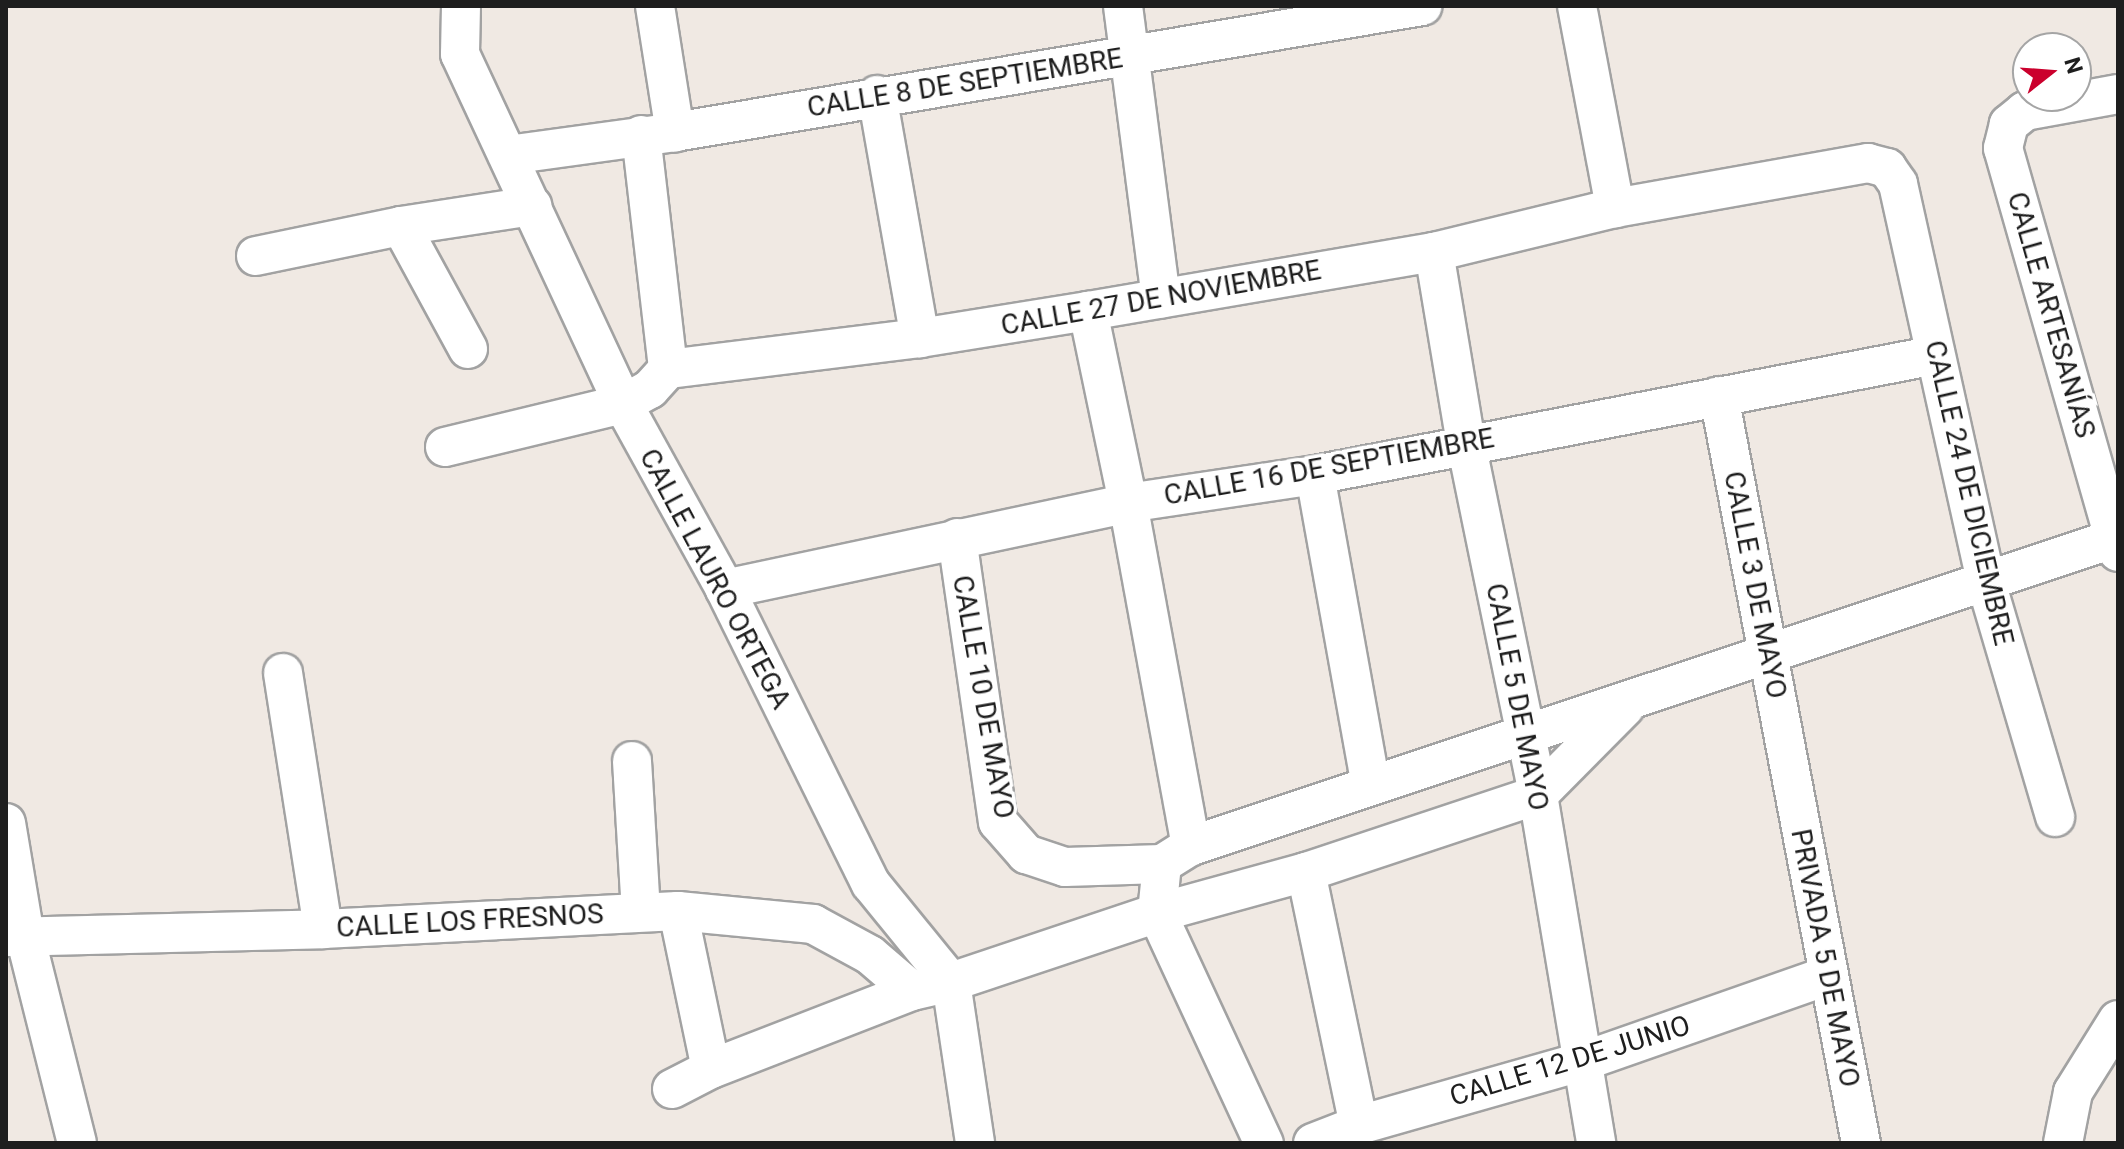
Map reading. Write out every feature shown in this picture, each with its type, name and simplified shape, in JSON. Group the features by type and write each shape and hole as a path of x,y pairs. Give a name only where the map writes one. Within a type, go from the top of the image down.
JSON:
{"street":[{"name":"CALLE LAURO ORTEGA","path":"461,6 460,54 623,404 725,589 871,884 951,982"},
{"path":"445,447 623,404 650,389 668,369 655,6"},
{"path":"1123,6 1161,299"},
{"name":"CALLE 8 DE SEPTIEMBRE","path":"508,155 1128,57 1422,6"},
{"path":"1577,6 1615,208"},
{"name":"CALLE ARTESANÍAS","path":"2117,542 2003,148 2009,124 2025,111 2118,94"},
{"path":"877,95 920,338"},
{"name":"CALLE 27 DE NOVIEMBRE","path":"668,369 920,338 1161,299 1434,252 1615,208 1868,163 1887,168"},
{"name":"CALLE 24 DE DICIEMBRE","path":"1887,168 1898,184 1986,582 2055,817"},
{"path":"256,256 401,226 532,206"},
{"path":"401,226 468,349"},
{"name":"CALLE 5 DE MAYO","path":"1434,252 1466,443 1538,795 1596,1143"},
{"path":"1088,311 1128,503 1176,855 1157,913 1264,1143"},
{"name":"CALLE 16 DE SEPTIEMBRE","path":"725,589 1128,503 1315,475 1466,443 1936,355"},
{"name":"CALLE 3 DE MAYO","path":"1719,396 1791,773"},
{"path":"1315,475 1371,785"},
{"name":"CALLE 10 DE MAYO","path":"957,538 998,822 1026,854 1065,867 1176,855 1371,785 1629,703 1986,582 2117,542"},
{"path":"283,673 323,929"},
{"path":"672,1089 711,1069 912,991 951,982 1157,913 1306,872 1538,795 1629,703"},
{"path":"632,761 641,912"},
{"name":"PRIVADA 5 DE MAYO","path":"1791,773 1861,1143"},
{"path":"6,823 15,937 77,1143"},
{"path":"1306,872 1359,1125"},
{"path":"678,911 711,1069"},
{"name":"CALLE LOS FRESNOS","path":"15,937 323,929 678,911 813,924 870,955 912,991"},
{"name":"CALLE 12 DE JUNIO","path":"1313,1143 1359,1125 1584,1061 1827,976"},
{"path":"951,982 975,1143"},
{"path":"2063,1143 2073,1092 2118,1020"}]}
